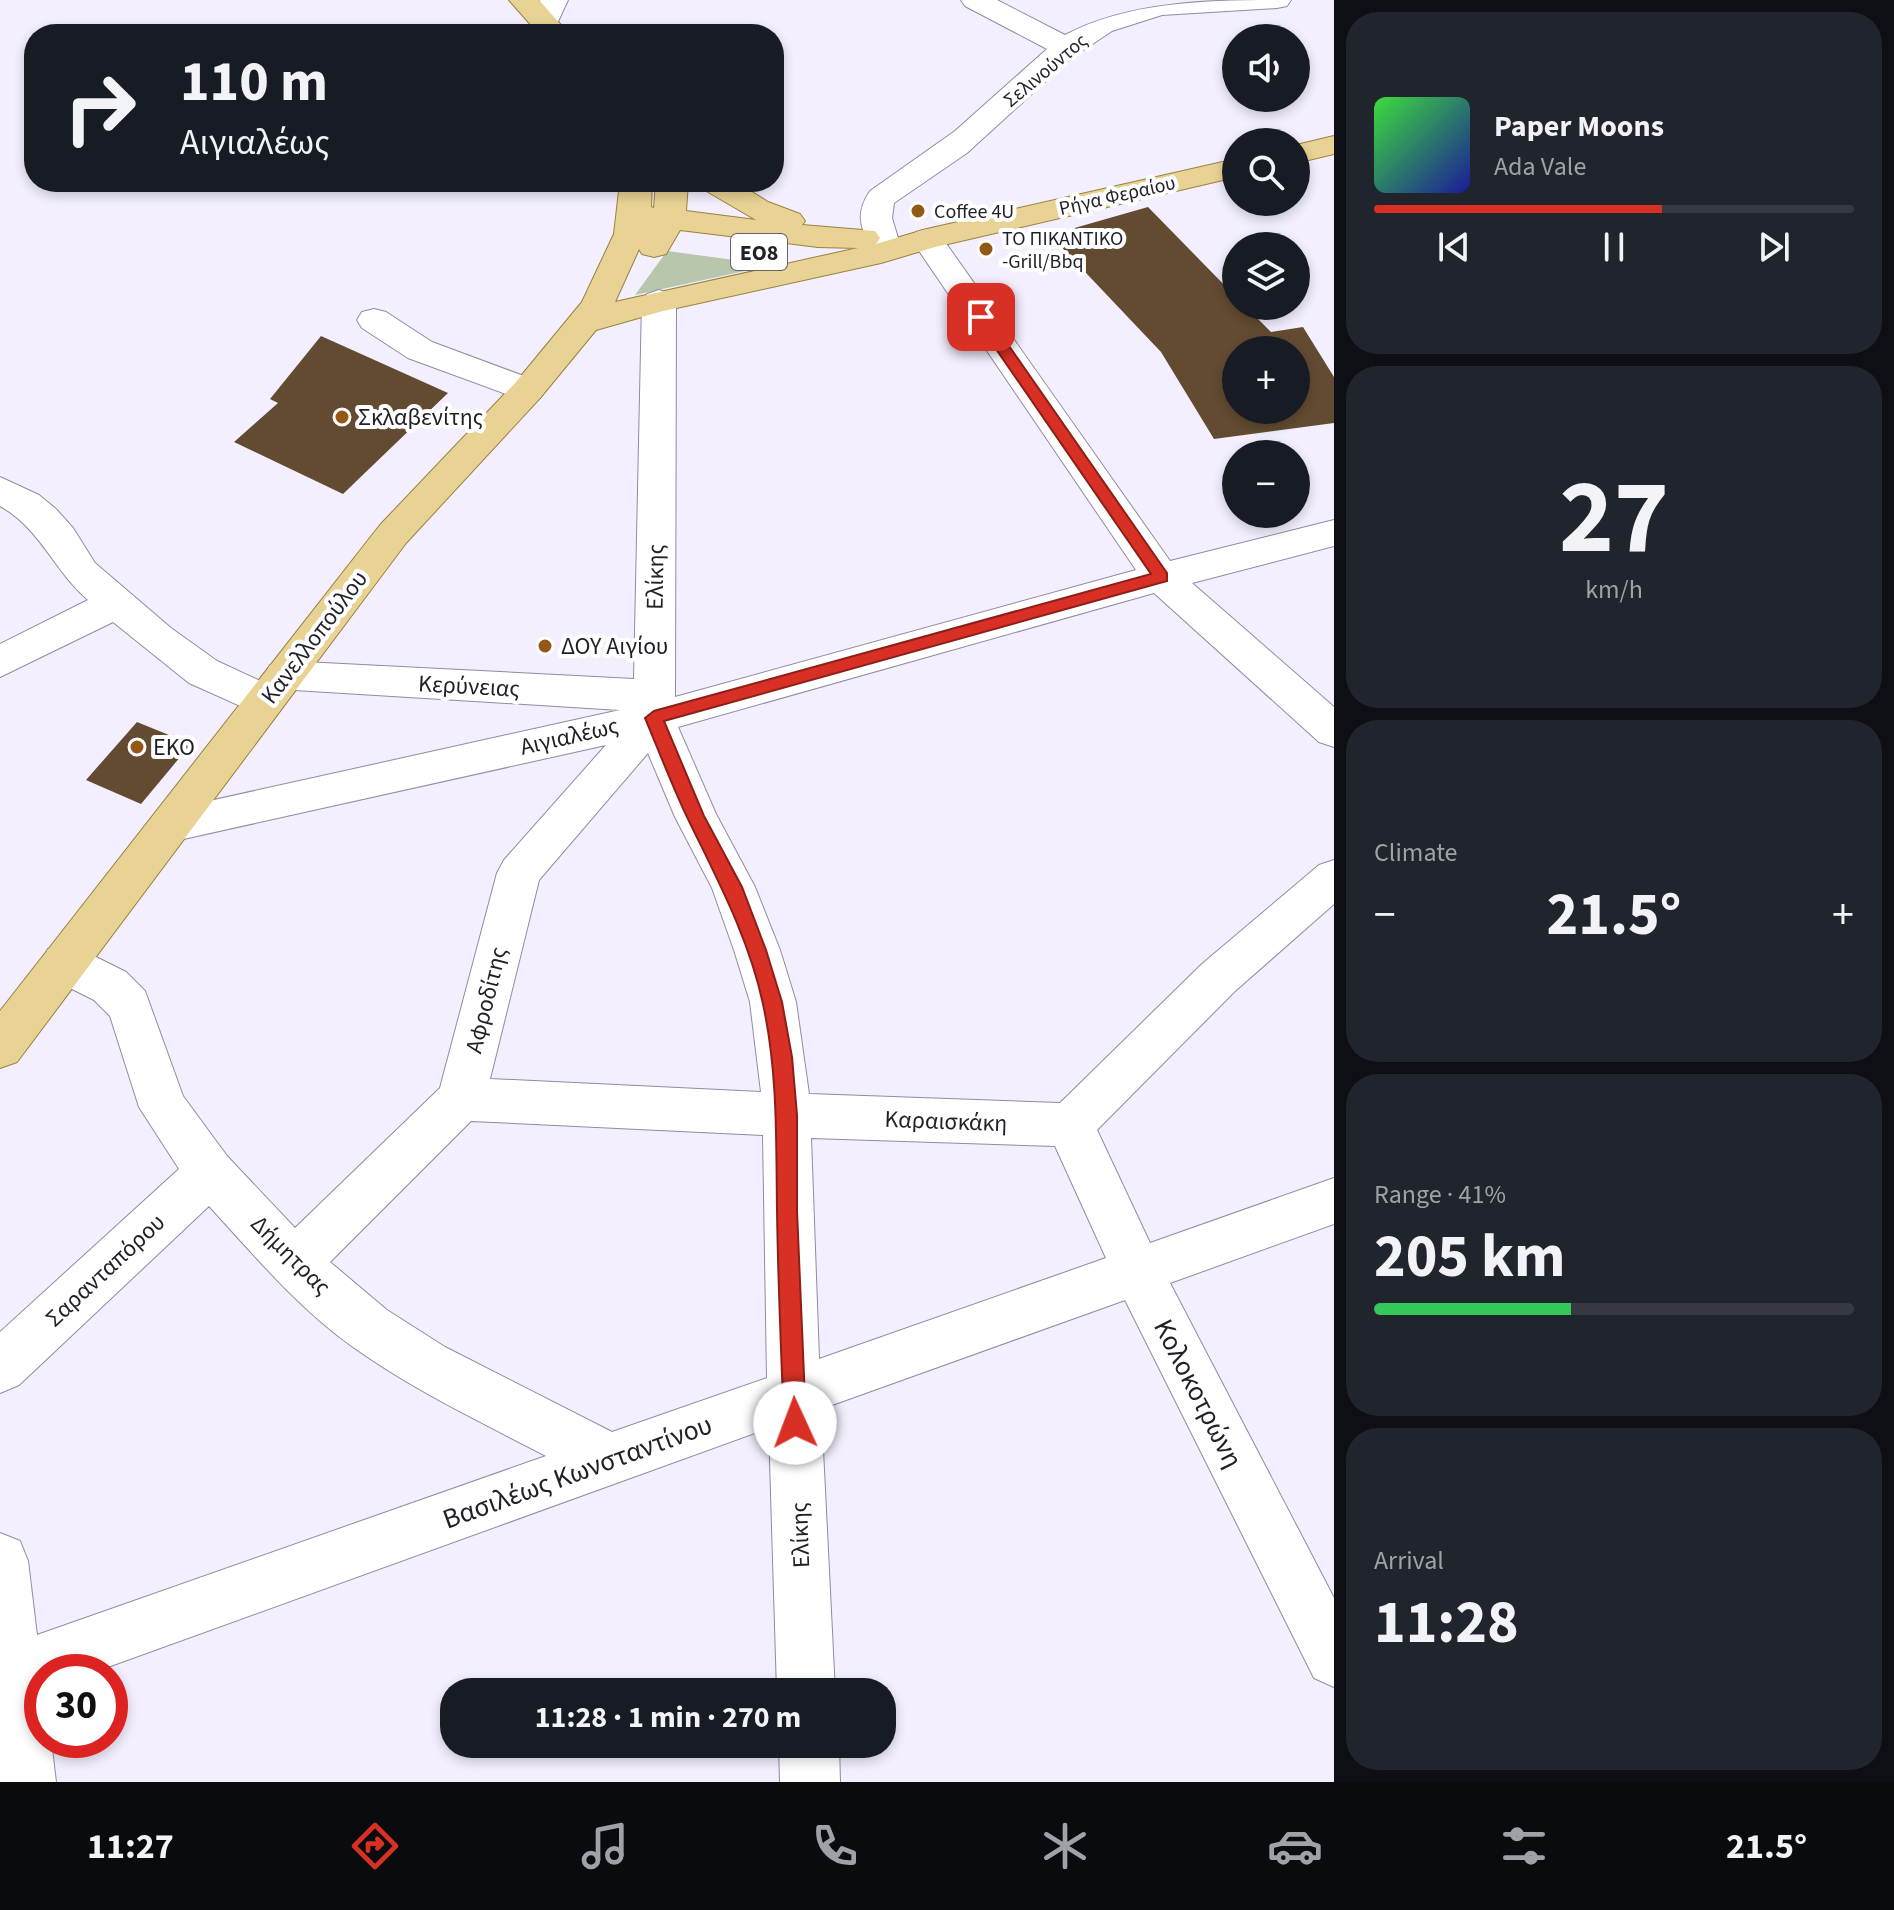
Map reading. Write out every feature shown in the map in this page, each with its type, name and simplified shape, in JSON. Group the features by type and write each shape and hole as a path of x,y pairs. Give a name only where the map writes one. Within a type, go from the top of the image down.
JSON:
{"main road":[{"path":"523,0 551,19"},
{"path":"1310,151 1334,145"},
{"name":"Ρήγα Φεραίου","path":"869,244 881,253 927,239 1222,171"},
{"path":"639,192 648,227"},
{"path":"648,227 667,192"},
{"name":"ΕΟ8","path":"729,192 779,218 869,244"},
{"name":"ΕΟ8","path":"648,227 784,255 869,244"},
{"name":"Κανελλοπούλου","path":"0,1047 393,534 528,390 591,314 638,269 648,227"},
{"path":"591,314 659,301 869,244"}],"street":[{"path":"975,0 1066,47"},
{"name":"Σελινούντος","path":"869,244 875,207 881,198 964,140 1066,47 1113,20 1172,3 1277,0"},
{"path":"927,239 1161,577 1334,731"},
{"name":"Ελίκης","path":"659,301 654,707 696,817 733,887 757,950 773,1002 782,1057 787,1115 805,1678"},
{"path":"374,320 420,350 528,390"},
{"path":"0,490 26,504 43,518 60,537 81,573 203,672 275,688"},
{"name":"Αιγιαλέως","path":"170,825 654,707 1334,533"},
{"path":"0,662 116,603"},
{"name":"Κερύνειας","path":"275,688 654,707"},
{"name":"Αφροδίτης","path":"461,1099 519,873 654,707"},
{"path":"1070,1125 1218,978 1334,878"},
{"name":"Δήμητρας","path":"64,963 110,986 129,1005 163,1107 210,1172 294,1263 369,1328 426,1365 610,1460"},
{"path":"294,1263 461,1099"},
{"name":"Καραισκάκη","path":"461,1099 1070,1125"},
{"name":"Κολοκοτρώνη","path":"1070,1125 1137,1271 1334,1658"},
{"name":"Σαρανταπόρου","path":"0,1367 210,1172"},
{"name":"Βασιλέως Κωνσταντίνου","path":"6,1675 1334,1201"},
{"path":"0,1561 6,1675 26,1782"},
{"path":"809,1758 810,1782"}],"green space":[{"path":"667,251 772,265 635,295"}],"building":[{"path":"1148,207 1222,283 1222,320 1259,320 1271,332 1303,327 1309,336 1222,336 1222,424 1310,424 1310,338 1334,377 1334,423 1214,439 1161,352 1050,235"},
{"name":"Σκλαβενίτης","path":"321,336 448,393 343,494 234,442 278,403 270,399"},
{"path":"137,722 191,744 141,804 86,780"}],"place":[{"name":"Coffee 4U","path":"918,211"},
{"name":"ΤΟ ΠΙΚΑΝΤΙΚΟ -Grill/Bbq","path":"986,249"},
{"name":"Σκλαβενίτης","path":"342,417"},
{"name":"ΔΟΥ Αιγίου","path":"545,646"},
{"name":"EKO","path":"137,747"}],"route":[{"path":"795,1423 787,1211 787,1115 773,1002 733,887 696,817 654,718 1161,577 981,317"}]}
